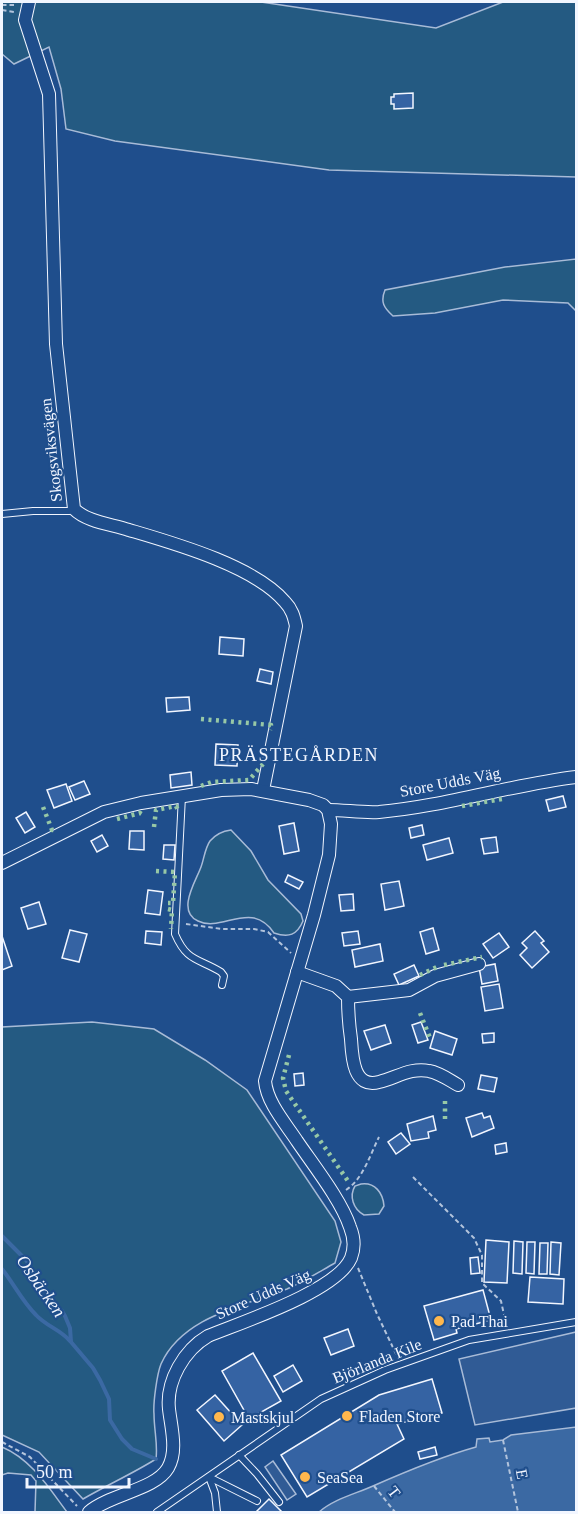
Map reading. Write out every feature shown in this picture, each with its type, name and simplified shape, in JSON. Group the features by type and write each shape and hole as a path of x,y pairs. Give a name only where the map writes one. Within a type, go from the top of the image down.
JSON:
{"street":[{"name":"Skogsviksvägen","path":"29,2 25,20 49,94 56,344 74,509 86,518 171,542 223,562 248,574 285,601 293,613 296,626 263,790"},
{"name":"Store Udds Väg","path":"328,810 363,813 410,808 576,777"},
{"name":"Store Udds Väg","path":"2,863 104,812 182,795 221,790 263,790 309,800 323,805 328,810 331,824 328,855 314,915 267,1069 265,1087 278,1112 346,1216 354,1242 351,1258 342,1272 313,1292 208,1336 195,1346 181,1363 169,1397 173,1449 169,1467 164,1474 149,1484 85,1511"},
{"path":"348,997 409,990 435,975 479,964"},
{"path":"297,972 336,986 348,997 352,1058 354,1067 364,1080 376,1083 413,1071 428,1071 443,1076 458,1085"}],"lane":[{"path":"2,514 74,509"},
{"path":"182,795 175,934 181,949 194,959 221,972 224,976 222,985"},
{"name":"Björlanda Kile","path":"157,1512 321,1399 400,1365 469,1340 576,1322"},
{"path":"239,1455 279,1502"},
{"path":"209,1477 257,1501"},
{"path":"209,1477 215,1493 217,1512"}],"path":[{"path":"174,922 222,929 254,929 268,932 288,953"},
{"path":"343,1192 360,1174 379,1137"},
{"path":"413,1177 474,1238 482,1255 482,1283 501,1301 508,1333"},
{"path":"358,1269 400,1365"},
{"name":"E","path":"503,1440 518,1512"},
{"path":"2,1442 30,1456 85,1511"},
{"name":"T","path":"374,1486 395,1512"}],"shaded area":[{"path":"2,2 261,2 436,28 503,2 576,2 576,177 329,170 115,141 66,129 61,89 49,47 14,64 2,54"},
{"path":"576,259 576,311 568,303 503,300 435,313 393,316 383,301 385,290 505,267"},
{"path":"231,830 251,851 268,880 301,914 303,921 292,934 274,933 265,923 256,918 246,917 207,924 198,921 188,910 189,896 208,844 217,835"},
{"path":"92,1022 154,1029 205,1060 247,1090 335,1221 341,1242 335,1263 287,1289 215,1315 183,1335 171,1348 158,1374 154,1409 156,1459 83,1499 39,1452 2,1435 2,1027"},
{"path":"370,1185 380,1193 384,1206 379,1214 364,1215 355,1206 352,1198 353,1190 355,1186"},
{"path":"576,1332 576,1408 475,1425 459,1359"},
{"path":"576,1427 576,1512 319,1512 338,1500 449,1455 476,1447 477,1439 489,1438 490,1442 503,1440 511,1435"},
{"path":"2,1447 31,1467 67,1512 35,1512 36,1481 31,1475 8,1473 2,1475"},
{"path":"273,1461 296,1494 287,1500 265,1467"}],"building":[{"path":"413,93 413,108 394,109 391,97 394,97 394,94"},
{"path":"220,637 244,639 243,656 219,654"},
{"path":"260,669 273,672 271,684 257,681"},
{"path":"189,697 190,710 167,712 166,698"},
{"path":"216,744 238,745 237,766 215,765"},
{"path":"191,772 192,785 171,788 170,775"},
{"path":"84,781 90,794 75,800 69,787"},
{"path":"66,784 72,801 54,808 47,790"},
{"path":"563,796 566,807 549,811 546,800"},
{"path":"26,812 35,827 25,833 16,818"},
{"path":"294,823 299,851 284,854 279,826"},
{"path":"422,825 424,835 411,838 409,828"},
{"path":"130,831 144,831 144,850 129,849"},
{"path":"102,835 108,846 97,852 91,841"},
{"path":"496,837 498,852 484,854 481,839"},
{"path":"449,838 453,853 427,860 423,845"},
{"path":"164,845 175,845 174,860 163,859"},
{"path":"288,875 303,882 299,889 285,882"},
{"path":"399,881 404,906 385,910 381,884"},
{"path":"148,890 163,892 160,915 145,913"},
{"path":"353,894 354,910 341,911 339,895"},
{"path":"39,902 46,924 28,929 21,908"},
{"path":"433,928 439,950 426,954 420,932"},
{"path":"70,930 87,934 79,962 62,958"},
{"path":"146,931 162,932 161,945 145,943"},
{"path":"358,931 360,944 344,946 342,933"},
{"path":"535,931 544,941 541,943 549,952 532,968 520,955 527,948 522,943"},
{"path":"499,933 509,947 493,958 483,944"},
{"path":"2,936 12,966 2,970"},
{"path":"380,944 383,961 355,967 352,950"},
{"path":"495,964 498,981 482,984 479,967"},
{"path":"414,965 419,976 399,985 394,974"},
{"path":"499,984 503,1008 485,1011 481,987"},
{"path":"421,1022 428,1040 418,1043 412,1025"},
{"path":"385,1025 391,1043 371,1050 364,1031"},
{"path":"435,1031 457,1039 452,1055 430,1048"},
{"path":"494,1033 494,1042 483,1043 482,1034"},
{"path":"303,1073 304,1085 295,1086 294,1074"},
{"path":"481,1075 497,1078 494,1092 478,1089"},
{"path":"482,1113 484,1118 490,1116 494,1128 472,1137 466,1118"},
{"path":"433,1116 436,1130 428,1132 429,1138 411,1141 407,1124"},
{"path":"401,1133 410,1144 396,1154 388,1142"},
{"path":"506,1143 507,1152 496,1154 495,1145"},
{"path":"486,1240 509,1242 507,1283 484,1282"},
{"path":"514,1241 523,1242 522,1274 513,1273"},
{"path":"527,1242 535,1242 534,1274 526,1273"},
{"path":"551,1242 561,1243 559,1275 550,1274"},
{"path":"540,1243 548,1243 547,1274 539,1274"},
{"path":"478,1257 480,1273 471,1274 470,1258"},
{"path":"530,1277 564,1279 563,1304 528,1302"},
{"path":"483,1290 491,1320 456,1329 457,1333 434,1340 424,1306"},
{"path":"348,1329 354,1346 331,1355 324,1338"},
{"path":"253,1353 281,1401 249,1419 222,1371"},
{"path":"293,1365 302,1381 283,1392 274,1376"},
{"path":"432,1379 442,1413 397,1424 404,1439 307,1497 281,1455 379,1395"},
{"name":"Mastskjul","path":"215,1395 242,1425 224,1441 197,1410"},
{"path":"435,1447 437,1455 420,1459 418,1452"},
{"path":"269,1499 282,1512 256,1512"}],"waterway":[{"name":"Osbäcken","path":"2,1236 26,1260 53,1305 65,1316 70,1328 71,1342 100,1380 109,1399 110,1420 122,1439 132,1449 156,1459"},
{"name":"Osbäcken","path":"2,1269 36,1315 70,1341"}],"hedge":[{"path":"201,719 271,725 270,730"},
{"path":"201,786 212,782 249,780 263,764"},
{"path":"462,806 502,799"},
{"path":"154,827 156,810 176,806 179,812"},
{"path":"43,807 52,830 55,829"},
{"path":"117,819 140,813 145,816"},
{"path":"156,871 175,872 173,903 168,903"},
{"path":"168,909 172,910 171,929"},
{"path":"444,965 482,957"},
{"path":"420,975 437,967"},
{"path":"420,1013 430,1038"},
{"path":"289,1055 283,1078 286,1091 350,1184"},
{"path":"445,1098 445,1119"}],"place":[{"name":"Pad Thai","path":"439,1321"},
{"name":"Fladen Store","path":"347,1416"},
{"name":"Mastskjul","path":"219,1417"},
{"name":"SeaSea","path":"305,1477"}],"district":[{"name":"PRÄSTEGÅRDEN","path":"299,755"}]}
